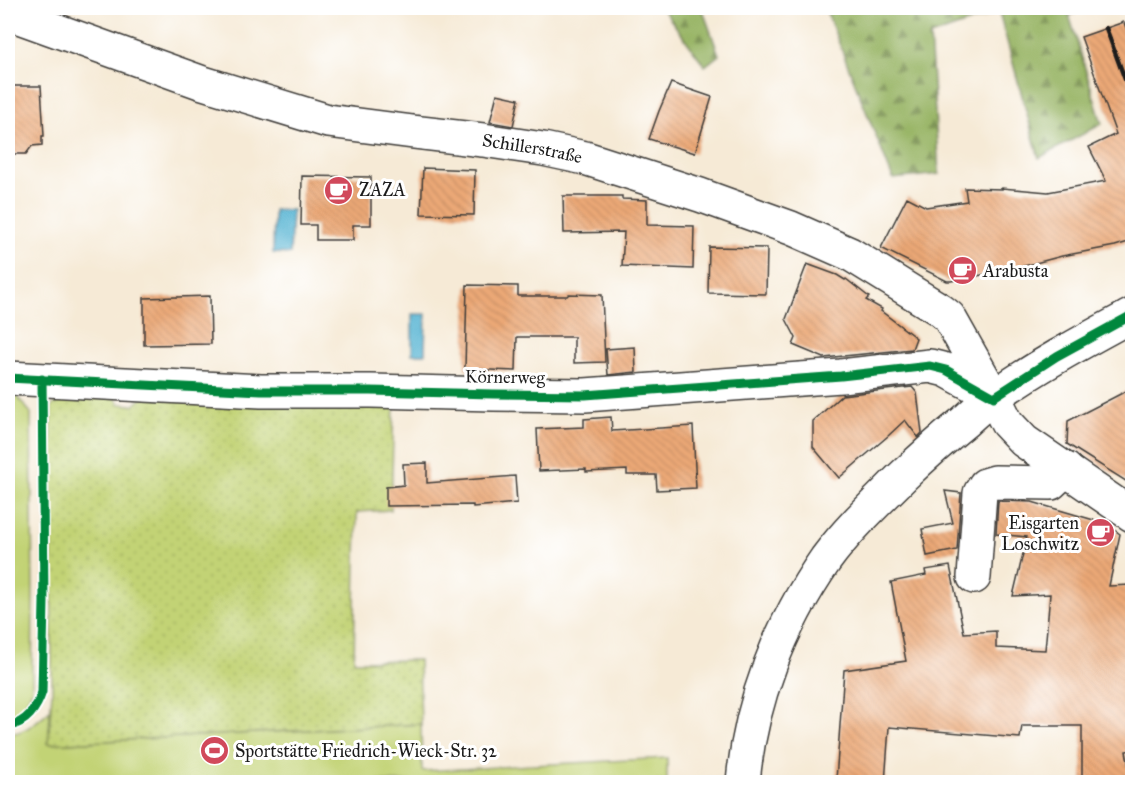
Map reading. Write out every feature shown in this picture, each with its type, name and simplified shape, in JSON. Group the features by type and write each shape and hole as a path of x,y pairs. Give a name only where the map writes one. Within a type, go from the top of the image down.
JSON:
{"street":[{"name":"Schillerstraße","path":"8,13 200,82 328,121 483,140 585,158 700,195 791,228 850,254 949,317 1007,423 1024,441 1132,514"},
{"path":"743,783 749,741 766,676 792,614 833,551 867,512 926,454 994,397 1057,356 1132,315"},
{"name":"Körnerweg","path":"8,378 261,391 585,395 841,376 930,366 946,370 994,397"},
{"path":"974,577 980,493 985,485 995,482 1051,483 1066,469"}],"green space":[{"path":"662,8 702,8 719,55 705,66"},
{"path":"825,8 1089,8 1069,15 1102,124 1039,158 999,12 930,36 939,174 893,179"},
{"path":"8,387 31,413 33,598 32,690 23,708 10,719 8,719"},
{"path":"111,392 120,404 134,405 148,393 394,402 391,510 357,512 354,661 419,660 421,724 48,744 52,691 51,407 64,395"},
{"name":"Sportstätte Friedrich-Wieck-Str. 32","path":"50,710 49,744 421,724 422,771 667,758 667,782 8,782 8,734 26,729"}],"water":[{"path":"274,210 292,210 290,254 273,253"},
{"path":"412,314 426,314 425,354 412,354"}],"building":[{"path":"1124,22 1132,46 1132,241 951,281 881,248 907,197 926,207 967,201 965,188 1048,192 1106,181 1089,147 1116,134 1081,37"},
{"path":"671,83 712,97 695,153 649,139"},
{"path":"8,86 41,86 44,136 42,136 42,145 32,146 26,154 8,154"},
{"path":"497,94 519,99 513,126 490,122"},
{"path":"423,168 475,170 474,215 421,214"},
{"path":"302,176 371,177 371,225 353,225 353,240 316,240 316,225 301,225"},
{"path":"563,196 622,196 622,199 647,200 647,225 694,226 693,269 622,266 624,232 564,233"},
{"path":"709,247 767,248 766,294 708,293"},
{"path":"807,264 846,279 869,297 866,300 882,309 881,311 916,338 912,349 824,358 793,345 796,338 786,319"},
{"path":"467,285 518,286 518,296 602,295 605,362 574,363 574,337 517,337 516,371 465,369"},
{"path":"210,296 211,344 144,345 144,298"},
{"path":"635,347 636,372 608,375 606,349"},
{"path":"912,387 917,393 922,433 918,437 905,420 839,478 813,447 813,421 842,395"},
{"path":"1132,388 1132,485 1067,444 1068,421"},
{"path":"611,417 612,431 693,426 696,488 657,490 656,475 627,475 627,470 539,471 537,429 584,427 584,419"},
{"path":"427,463 427,483 515,476 517,503 473,507 473,505 386,506 386,487 404,485 403,464"},
{"path":"945,491 961,493 957,550 927,556 922,529 953,523"},
{"path":"998,501 1032,502 1104,523 1120,534 1109,586 1132,585 1132,750 1126,751 1132,783 1082,783 1082,726 1022,726 1020,738 889,727 885,783 836,780 844,670 906,661 891,582 926,575 925,570 950,566 964,633 996,631 996,648 1045,650 1050,594 1013,596 1027,537 996,534"}],"railway":[{"path":"1106,28 1130,93"}],"cycle path":[{"path":"8,378 261,391 585,395 841,376 930,366 946,370 994,397 1057,356 1132,315"},
{"path":"8,726 25,719 37,704 42,692 44,602 42,379"}],"place":[{"name":"ZAZA","path":"338,190"},
{"name":"Arabusta","path":"962,271"},
{"name":"Eisgarten Loschwitz","path":"1100,533"},
{"name":"Sportstätte Friedrich-Wieck-Str. 32","path":"214,751"}]}
